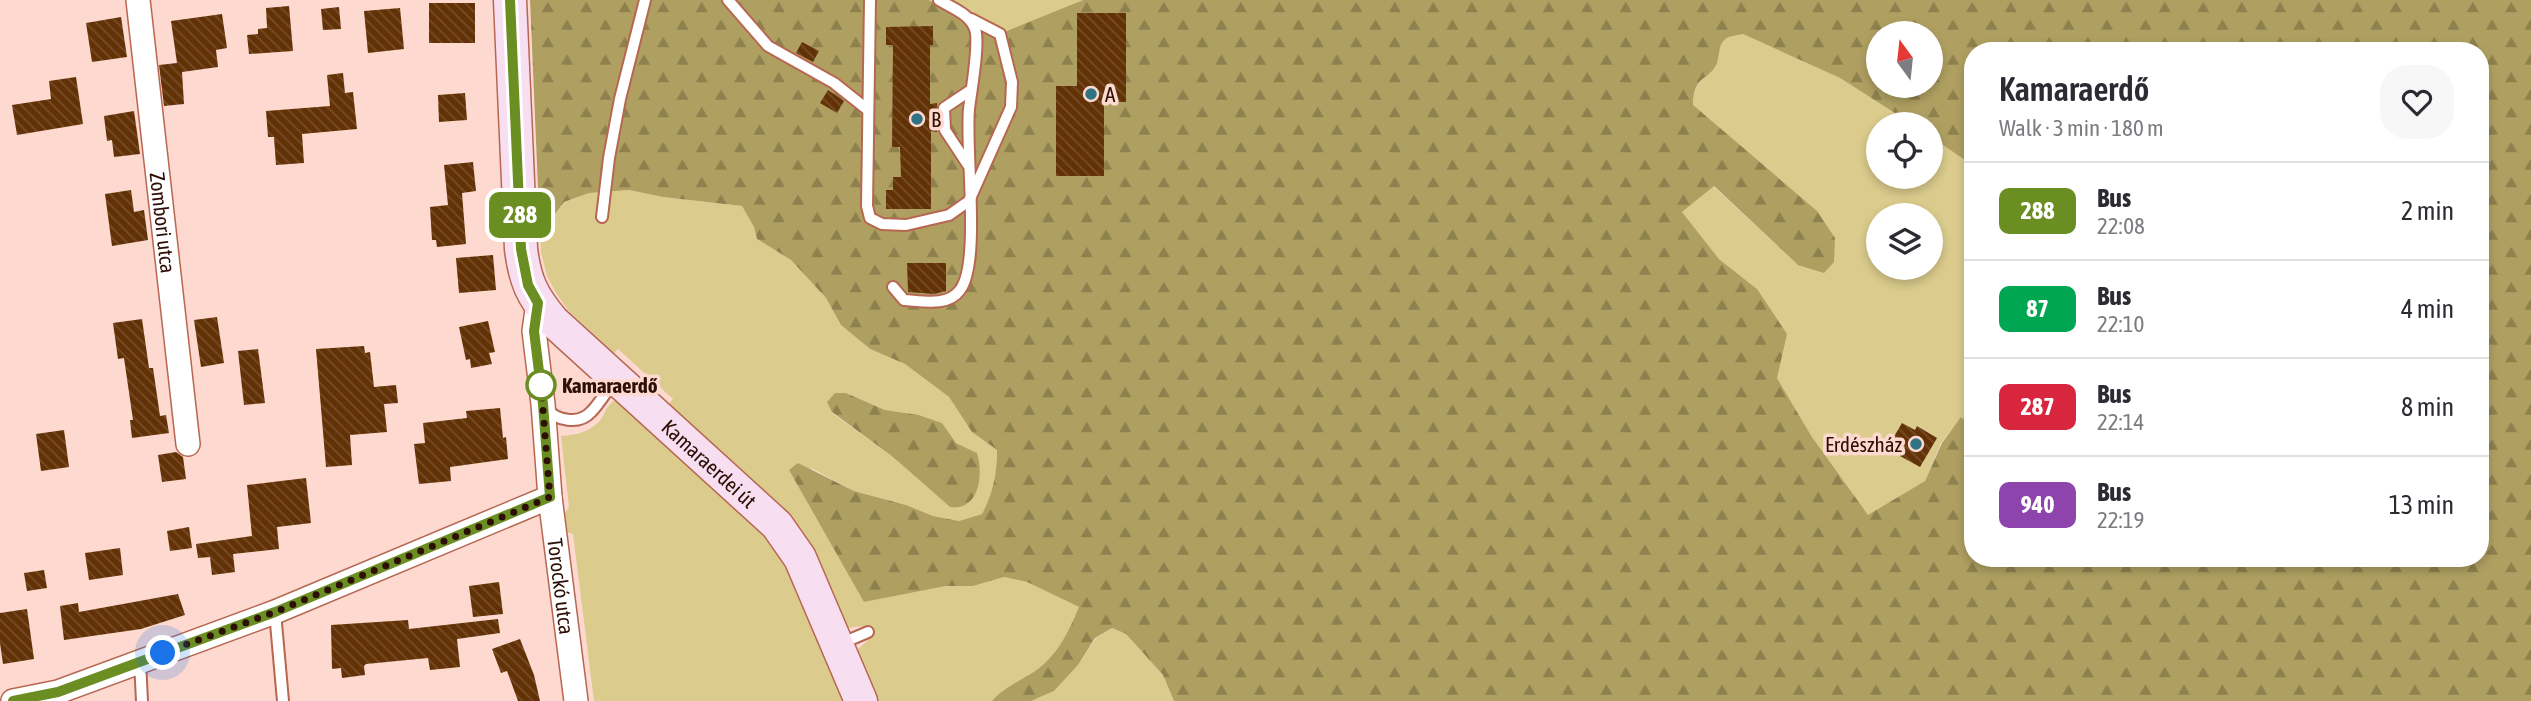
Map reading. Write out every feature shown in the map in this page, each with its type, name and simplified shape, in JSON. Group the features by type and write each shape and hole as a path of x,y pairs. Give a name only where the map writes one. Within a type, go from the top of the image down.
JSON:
{"street":[{"name":"Zombori utca","path":"138,0 188,444"},
{"name":"Kamaraerdei út","path":"510,0 521,249 528,285 553,321 777,525 800,558 861,701"},
{"name":"Torockó utca","path":"538,303 534,331 550,497 576,701"},
{"path":"13,701 58,696 140,661 275,612 550,497"}],"lane":[{"path":"602,216 620,99 645,0"},
{"path":"728,0 768,46 834,83 868,110"},
{"path":"870,0 867,206 870,218 882,224 906,225 949,215 969,201 1011,107 1012,82 1000,34 939,0"},
{"path":"892,287 904,300 942,301 955,296 962,288 969,267 971,231 968,118 977,33 971,19"},
{"path":"969,166 945,130 944,108 971,90"},
{"path":"543,404 551,414 560,419 573,420 589,415 617,377"},
{"path":"275,612 283,701"},
{"path":"837,645 868,632"},
{"path":"140,661 142,701"}],"shaded area":[{"path":"929,0 1083,0 992,38"},
{"path":"1743,34 1840,78 1866,95 1866,98 1871,98 1893,112 1866,112 1866,189 1943,189 1943,145 1964,159 1964,419 1962,417 1941,443 1925,481 1868,516 1812,437 1777,378 1757,289 1719,259 1682,212 1713,186 1798,265 1693,105 1696,88 1714,69 1722,43 1727,38"},
{"path":"629,190 663,197 742,206 754,227 757,239 791,260 826,298 841,325 870,349 905,364 950,398 972,432 997,450 994,483 982,514 959,521 933,516 906,505 854,491 811,468 864,602 946,586 973,586 1004,577 1027,582 1079,607 1066,635 1041,667 992,701 878,701 857,650 868,640 863,626 848,628 815,554 787,513 669,404 673,399 618,349 614,353 568,310 556,293 547,276 540,234 564,202 589,193","holes":["846,393 885,410 919,415 942,423 956,443 977,453 980,472 977,487 950,507 893,457 832,413"]},
{"path":"618,398 782,547 849,701 594,701 573,534 567,532 565,513 569,507 561,436 590,429"},
{"path":"1112,628 1126,634 1163,675 1174,701 1031,701 1054,691 1078,665 1096,638"}],"green space":[{"path":"530,0 929,0 992,37 1083,0 2531,0 2531,701 1174,701 1163,675 1126,634 1112,628 1095,638 1078,665 1054,691 1031,701 992,701 1048,660 1066,635 1079,607 1027,582 1004,577 973,586 946,586 864,602 789,470 798,463 854,491 906,505 933,516 959,521 982,514 994,483 997,450 972,432 949,397 905,364 870,349 841,325 826,298 791,260 757,239 754,227 742,206 663,197 629,190 589,193 564,202 540,234"},
{"path":"835,393 846,393 885,410 919,415 942,423 956,443 977,453 980,471 973,497 960,507 950,507 893,457 832,412 827,402"}],"building":[{"path":"429,3 475,3 475,43 429,43"},
{"path":"289,6 293,51 249,54 247,35 258,34 258,29 267,28 266,8"},
{"path":"339,7 341,29 323,30 321,9"},
{"path":"400,8 404,49 368,53 364,11"},
{"name":"A","path":"1077,13 1126,13 1126,102 1104,102 1104,176 1056,176 1056,86 1077,86"},
{"path":"222,14 227,48 216,50 218,67 182,72 184,104 164,106 159,65 177,63 171,21"},
{"path":"121,17 127,57 92,62 86,23"},
{"path":"933,26 933,45 930,45 930,104 937,103 937,132 931,131 931,209 886,209 886,190 893,190 893,177 901,177 900,147 892,147 893,45 886,45 886,27"},
{"path":"802,42 819,51 813,62 796,53"},
{"path":"343,73 345,93 353,92 357,129 302,134 304,163 276,165 274,137 268,137 266,111 330,106 327,75"},
{"path":"76,77 83,124 17,135 12,105 51,99 49,81"},
{"path":"828,90 844,101 837,113 820,103"},
{"path":"465,93 467,120 439,122 438,95"},
{"path":"134,111 140,154 114,157 112,140 107,141 104,116"},
{"path":"473,162 476,191 462,193 466,244 437,247 436,240 432,240 430,207 448,205 444,165"},
{"path":"131,190 134,212 144,210 148,240 112,246 105,194"},
{"path":"493,255 496,290 459,293 456,258"},
{"path":"907,263 946,263 946,291 934,294 908,292"},
{"path":"217,317 224,363 201,367 194,320"},
{"path":"142,319 160,416 166,415 169,433 132,438 130,420 133,420 124,358 118,359 113,323"},
{"path":"488,321 495,352 489,353 492,364 471,368 470,359 466,360 459,327"},
{"path":"364,346 365,353 370,352 374,387 396,385 398,403 384,404 387,432 350,435 352,465 326,467 316,349"},
{"path":"258,349 265,403 244,405 238,351"},
{"path":"500,408 508,459 450,467 451,481 419,484 414,444 425,443 423,423 467,418 466,411"},
{"name":"Erdészház","path":"1902,423 1915,430 1917,426 1937,438 1920,467 1900,456 1905,447 1892,440"},
{"path":"64,430 69,467 41,471 36,434"},
{"path":"176,452 183,457 186,479 162,482 158,455"},
{"path":"306,478 311,523 277,527 279,549 233,554 235,572 212,575 210,557 198,558 196,544 252,536 247,485"},
{"path":"189,527 192,548 170,551 167,531"},
{"path":"120,548 123,575 89,580 85,553"},
{"path":"44,570 47,588 27,591 24,573"},
{"path":"499,582 503,614 473,617 469,586"},
{"path":"178,594 185,615 141,629 64,640 60,606 78,603 79,612"},
{"path":"27,609 34,659 3,664 0,613"},
{"path":"498,619 500,633 457,639 460,667 430,670 428,658 366,664 365,675 342,678 341,668 332,669 331,625 408,620 409,629"},
{"path":"520,639 534,675 540,701 518,701 507,671 501,673 492,649"}],"bus line":[{"name":"288","path":"13,701 58,692 275,612 550,497 534,331 538,303 528,285 521,249 510,0"}],"place":[{"name":"A","path":"1091,94"},
{"name":"B","path":"917,119"},
{"name":"Kamaraerdő","path":"541,385"},
{"name":"Erdészház","path":"1916,444"}],"route":[{"path":"163,653 275,612 550,497 541,385"}]}
